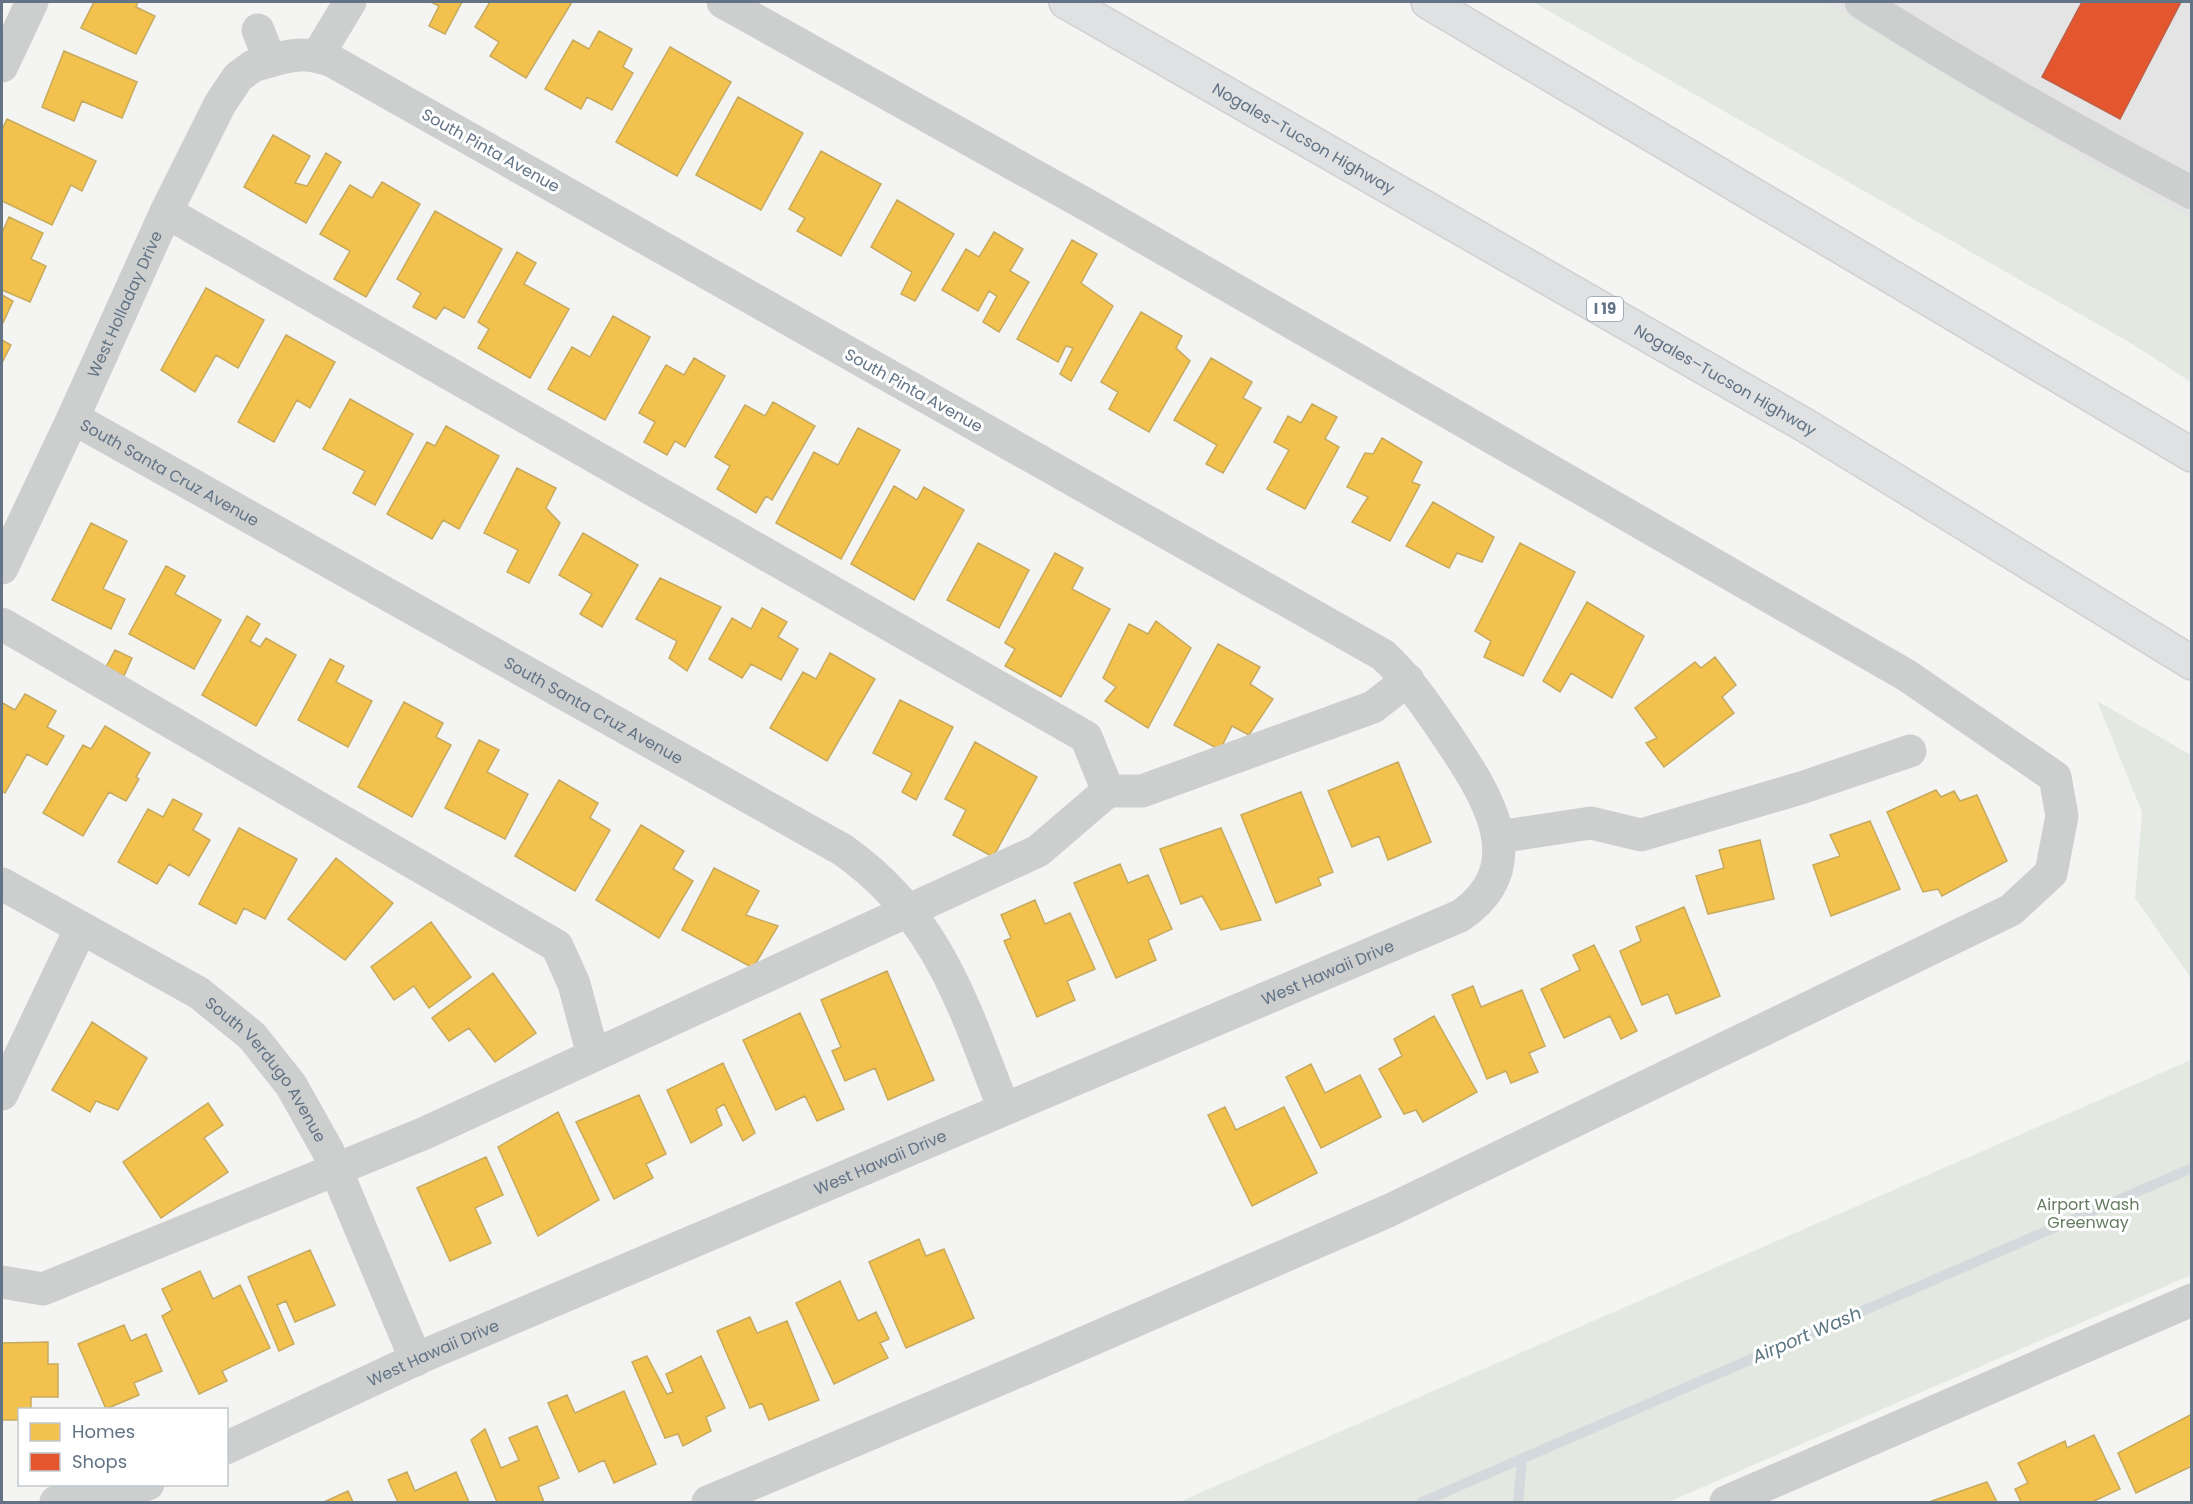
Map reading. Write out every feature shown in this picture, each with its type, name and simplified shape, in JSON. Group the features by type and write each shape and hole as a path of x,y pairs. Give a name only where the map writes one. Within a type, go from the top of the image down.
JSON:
{"highway":[{"name":"Nogales–Tucson Highway","path":"1066,2 1808,427 2192,663"},
{"path":"1428,2 2192,456"}],"street":[{"path":"2,66 32,2"},
{"path":"258,30 270,61 296,53 318,55 350,2"},
{"path":"708,1503 1026,1368 1388,1210 2011,910 2051,873 2062,816 2055,777 1906,675 1106,216 723,2"},
{"path":"1861,2 2012,96 2192,193"},
{"name":"South Pinta Avenue","path":"318,55 1383,655 1408,680 1472,772 1493,815 1498,842"},
{"name":"West Holladay Drive","path":"2,568 74,418 166,212 220,104 237,77 253,66 270,61"},
{"path":"166,212 1086,737 1108,791"},
{"name":"South Santa Cruz Avenue","path":"74,418 843,850 872,871 908,910 928,938 953,982 1004,1109"},
{"path":"2,624 557,946 574,984 593,1055"},
{"path":"2,1282 43,1289 425,1133 1038,850 1108,791 1142,791 1373,707 1408,680"},
{"path":"1498,842 1591,823 1641,835 1801,788 1910,751"},
{"name":"West Hawaii Drive","path":"228,1447 416,1360 1460,916 1489,890 1498,865 1498,842"},
{"name":"South Verdugo Avenue","path":"2,884 199,993 252,1036 291,1085 336,1170 416,1360"},
{"path":"2,1094 81,928"},
{"path":"1726,1503 2192,1300"},
{"path":"56,1503 143,1486"}],"shaded area":[{"path":"1725,2 2191,2 2191,277"}],"green space":[{"path":"1533,2 1825,2 2069,150 2191,218 2191,382 2134,345"},
{"path":"2097,701 2191,755 2191,978 2135,898 2142,812"},
{"name":"Airport Wash Greenway","path":"2191,1060 2191,1275 1668,1502 1179,1502"}],"building: Homes":[{"path":"94,2 138,2 136,7 155,16 136,54 81,28"},
{"path":"431,2 462,2 445,34 429,26 439,6"},
{"path":"490,2 572,2 526,78 490,56 499,42 475,27"},
{"path":"599,31 632,49 623,67 633,73 612,110 587,97 581,109 545,89 573,40 589,49"},
{"path":"670,47 731,82 677,176 616,142"},
{"path":"64,51 137,82 122,118 82,101 74,121 42,107"},
{"path":"738,97 803,133 761,210 696,175"},
{"path":"7,119 96,161 82,191 71,185 52,225 2,201 2,130"},
{"path":"273,135 310,156 295,183 307,186 326,153 341,162 306,223 244,187"},
{"path":"821,151 881,184 841,256 797,231 805,218 789,209"},
{"path":"382,182 420,204 366,297 334,279 350,251 320,234 350,185 372,198"},
{"path":"897,200 954,234 915,301 901,294 912,272 871,247"},
{"path":"435,211 502,249 464,318 444,307 436,319 413,307 421,293 397,279"},
{"path":"9,217 43,233 31,259 46,266 30,302 2,290 2,233"},
{"path":"994,232 1023,249 1010,271 1029,282 999,332 983,322 997,296 989,291 978,311 942,290 966,249 979,257"},
{"path":"1072,240 1097,254 1081,283 1113,306 1071,381 1060,374 1073,348 1066,346 1058,362 1017,339"},
{"path":"517,252 536,263 524,284 569,309 530,378 478,348 489,329 478,322"},
{"path":"206,288 264,320 238,368 216,355 195,392 161,370"},
{"path":"2,295 13,301 2,325"},
{"path":"1141,312 1182,336 1176,348 1190,361 1149,432 1109,409 1118,392 1101,382"},
{"path":"613,316 650,337 605,420 548,389 572,347 590,357"},
{"path":"286,335 335,362 310,408 297,400 274,442 238,422"},
{"path":"2,340 11,345 2,363"},
{"path":"694,358 725,376 685,447 675,441 667,455 644,442 655,422 639,413 666,365 684,375"},
{"path":"1211,358 1252,382 1243,398 1261,408 1223,473 1206,464 1217,445 1174,420"},
{"path":"350,399 413,434 375,505 353,493 365,471 323,449"},
{"path":"773,402 815,426 772,500 766,496 756,513 717,489 730,466 715,457 745,405 765,416"},
{"path":"1312,404 1337,417 1325,439 1339,447 1305,509 1267,489 1289,450 1274,442 1288,416 1301,423"},
{"path":"446,426 499,456 459,529 443,520 432,539 387,514 427,442 435,446"},
{"path":"858,428 900,450 841,559 776,523 814,452 838,465"},
{"path":"1382,438 1422,462 1412,482 1420,485 1390,541 1352,522 1368,497 1347,487 1365,453 1373,454"},
{"path":"517,468 556,488 546,508 560,523 529,583 507,572 518,550 484,533"},
{"path":"894,486 917,500 924,487 964,510 914,600 851,564"},
{"path":"1433,502 1494,537 1482,562 1457,553 1449,568 1406,546"},
{"path":"91,523 127,541 103,589 125,599 111,629 52,600"},
{"path":"583,533 638,565 602,627 580,614 592,594 559,575"},
{"path":"978,543 1029,570 999,628 947,600"},
{"path":"1520,543 1575,572 1523,676 1484,657 1491,641 1475,631"},
{"path":"1055,553 1083,568 1072,589 1110,609 1061,697 1005,666 1015,649 1005,643"},
{"path":"166,566 185,576 175,594 221,620 194,669 129,634"},
{"path":"660,578 721,607 687,671 669,658 677,641 636,619"},
{"path":"1587,602 1644,636 1612,698 1571,673 1560,692 1543,681"},
{"path":"762,608 787,622 778,637 798,649 781,680 751,664 742,678 709,659 732,618 751,629"},
{"path":"247,616 260,624 250,641 260,647 266,638 296,655 256,726 202,695"},
{"path":"1156,621 1191,648 1148,728 1105,701 1116,687 1103,678 1129,624 1148,634"},
{"path":"1218,644 1260,667 1250,684 1273,699 1249,735 1232,726 1220,750 1174,725"},
{"path":"115,650 132,658 124,676 106,667"},
{"path":"830,653 875,679 827,761 770,728 803,672 816,679"},
{"path":"1715,657 1736,685 1722,697 1734,713 1664,767 1646,743 1657,738 1635,708 1695,662 1701,668"},
{"path":"330,659 344,666 336,682 372,701 348,747 298,720"},
{"path":"25,694 56,711 47,727 64,736 47,765 27,754 5,793 2,791 2,706 3,703 15,710"},
{"path":"900,700 953,727 916,800 902,792 912,773 873,753"},
{"path":"404,702 443,723 436,737 451,745 412,817 358,787"},
{"path":"105,726 150,753 126,801 109,792 83,836 43,813 83,745 91,749"},
{"path":"479,740 499,750 487,772 528,794 505,839 445,808"},
{"path":"975,742 1037,777 993,857 953,835 966,810 945,799"},
{"path":"1398,762 1431,842 1388,860 1379,836 1352,847 1328,791"},
{"path":"559,780 598,803 590,818 610,830 575,891 515,856"},
{"path":"1936,790 1941,797 1954,791 1960,801 1977,795 2007,861 1942,896 1938,889 1923,892 1887,812"},
{"path":"1301,792 1333,872 1318,878 1321,885 1276,903 1241,815"},
{"path":"173,799 202,814 193,830 210,840 189,876 169,864 157,884 118,862 148,809 163,817"},
{"path":"1870,821 1900,889 1831,916 1813,865 1840,856 1830,835"},
{"path":"641,825 684,851 673,869 693,881 659,938 596,900"},
{"path":"239,828 297,859 265,919 244,908 236,924 199,904"},
{"path":"1221,828 1261,920 1221,930 1202,896 1181,904 1160,849"},
{"path":"1760,840 1774,899 1708,914 1696,876 1724,868 1719,850"},
{"path":"336,858 393,903 345,960 288,919"},
{"path":"1120,864 1128,883 1148,875 1172,929 1148,940 1156,960 1116,978 1074,883"},
{"path":"714,868 759,891 746,915 778,926 753,968 682,930"},
{"path":"1035,900 1045,924 1070,913 1095,969 1067,981 1075,1000 1037,1017 1004,941 1011,938 1001,915"},
{"path":"1684,907 1720,996 1676,1014 1668,994 1642,1005 1620,951 1641,941 1636,927"},
{"path":"431,922 471,977 429,1008 414,986 394,1000 371,967"},
{"path":"1594,945 1637,1031 1621,1039 1610,1016 1564,1038 1541,989 1580,970 1573,955"},
{"path":"887,971 934,1080 888,1100 875,1068 845,1081 832,1051 841,1047 821,1000"},
{"path":"493,973 536,1033 495,1062 469,1028 449,1041 432,1018"},
{"path":"1473,986 1481,1007 1522,990 1545,1046 1529,1053 1538,1072 1511,1083 1506,1071 1487,1079 1452,995"},
{"path":"800,1013 844,1109 817,1121 805,1096 776,1110 743,1040"},
{"path":"1434,1016 1477,1092 1423,1122 1416,1110 1404,1114 1379,1069 1402,1056 1394,1039"},
{"path":"92,1022 147,1058 118,1110 96,1101 90,1112 52,1090"},
{"path":"723,1063 755,1133 743,1141 724,1104 716,1109 722,1125 691,1143 667,1090"},
{"path":"1311,1064 1325,1093 1360,1075 1381,1117 1321,1148 1286,1077"},
{"path":"639,1095 666,1154 646,1164 653,1178 614,1199 576,1122"},
{"path":"208,1103 223,1125 204,1138 228,1172 161,1218 123,1162"},
{"path":"1225,1107 1236,1130 1284,1107 1317,1173 1252,1206 1208,1115"},
{"path":"558,1112 599,1200 538,1236 498,1147"},
{"path":"486,1157 503,1195 475,1208 491,1243 450,1261 417,1188"},
{"path":"919,1239 926,1256 944,1249 974,1318 906,1348 869,1262"},
{"path":"310,1250 335,1305 295,1322 286,1301 277,1305 294,1344 279,1351 248,1277"},
{"path":"200,1271 213,1299 240,1285 270,1348 222,1371 227,1381 199,1394 162,1316 172,1310 162,1289"},
{"path":"840,1281 858,1321 876,1312 889,1339 880,1343 888,1358 834,1384 796,1303"},
{"path":"750,1317 757,1333 787,1321 819,1400 769,1420 762,1403 750,1408 717,1331"},
{"path":"124,1325 131,1341 146,1334 162,1371 134,1383 139,1395 106,1408 78,1344"},
{"path":"48,1342 48,1364 58,1364 58,1397 31,1397 31,1408 18,1408 18,1420 2,1420 2,1343"},
{"path":"647,1356 667,1394 673,1392 666,1374 701,1356 725,1408 706,1417 711,1431 683,1446 678,1434 665,1438 632,1362"},
{"path":"624,1391 656,1464 614,1483 604,1460 579,1472 548,1403 567,1395 575,1413"},
{"path":"2192,1414 2192,1466 2136,1493 2118,1453"},
{"path":"537,1426 559,1478 538,1487 544,1502 497,1502 471,1440 485,1429 501,1468 519,1460 509,1438"},
{"path":"2094,1435 2120,1489 2092,1502 2021,1502 2015,1489 2028,1483 2018,1463 2065,1441 2067,1448"},
{"path":"407,1472 415,1491 456,1472 469,1502 398,1502 388,1480"},
{"path":"1987,1482 1997,1502 1929,1502"},
{"path":"348,1491 353,1502 324,1502"}],"building: Shops":[{"path":"2082,2 2181,2 2120,119 2042,77"}],"waterway":[{"name":"Airport Wash","path":"1422,1502 2192,1168"},
{"path":"1518,1502 1522,1460"}]}
